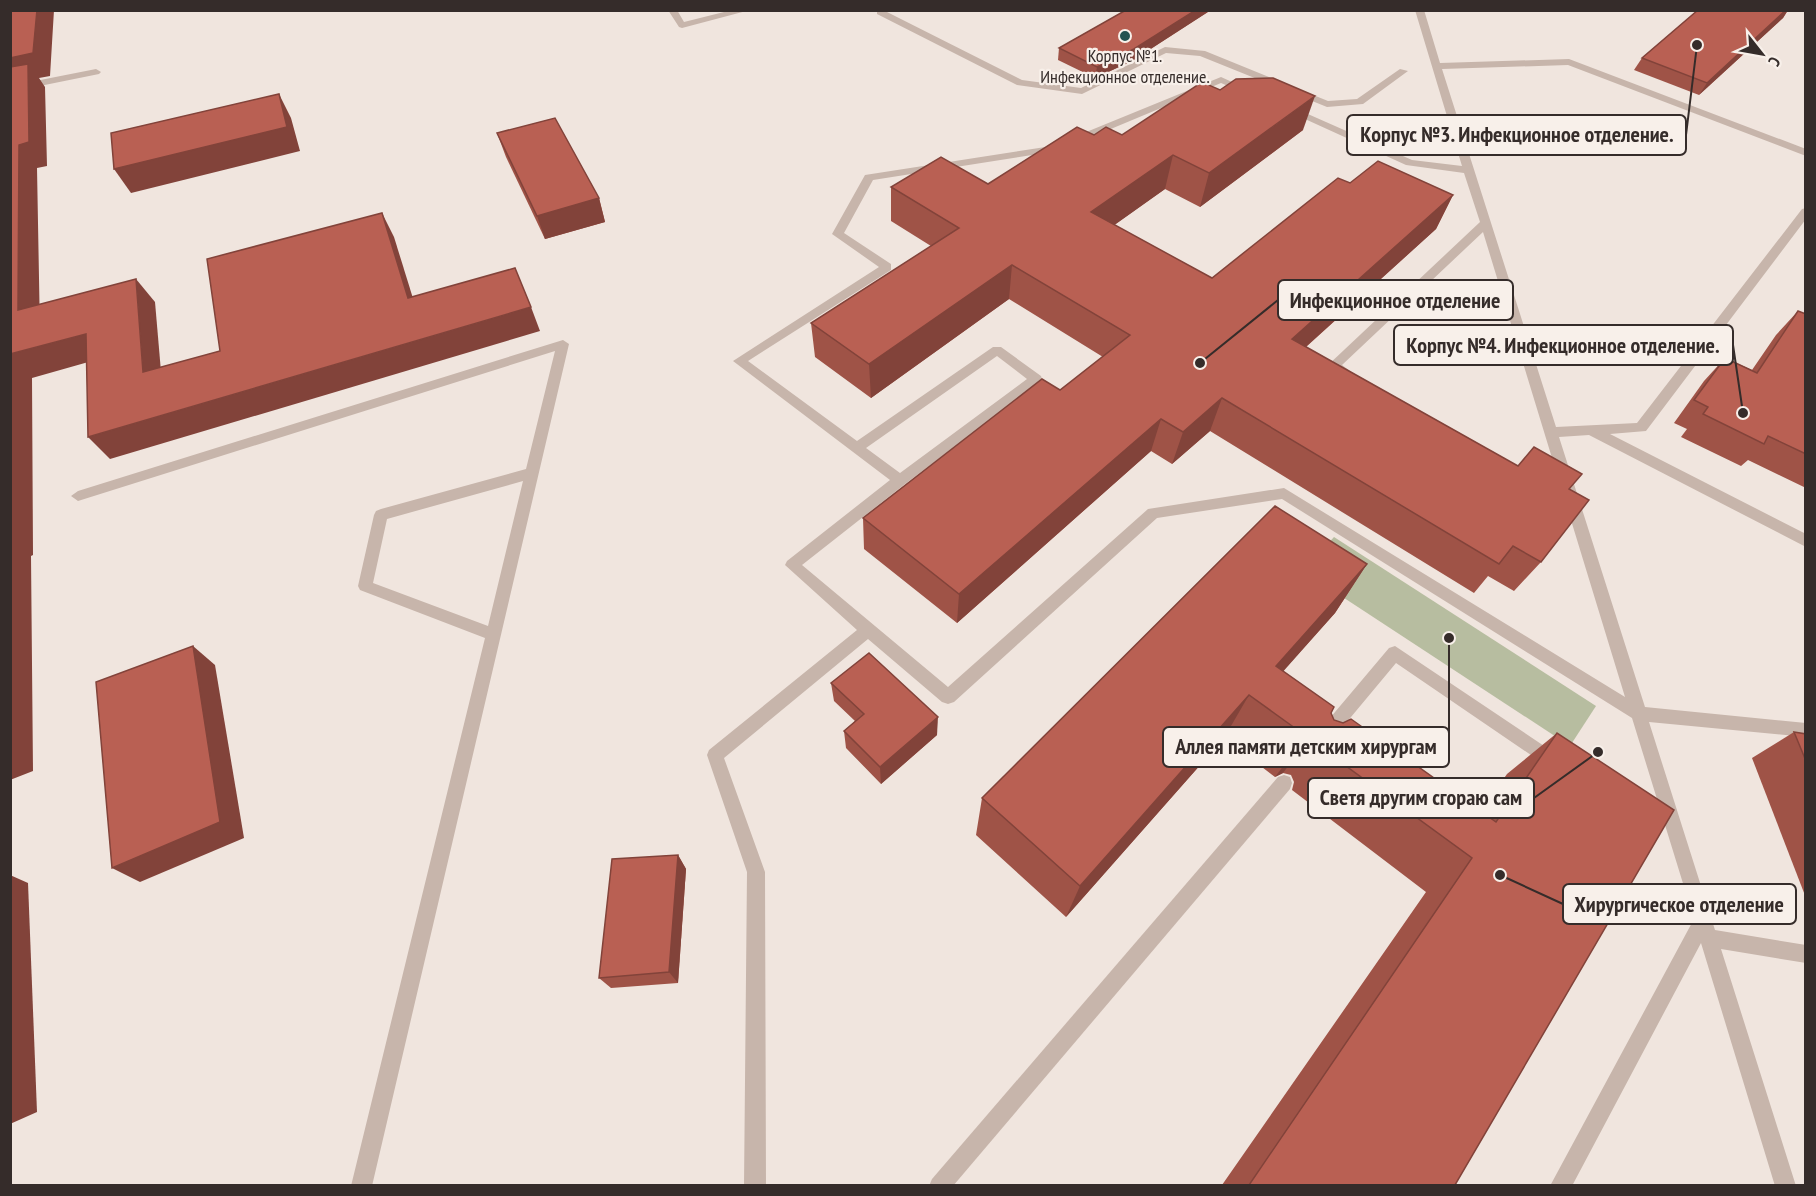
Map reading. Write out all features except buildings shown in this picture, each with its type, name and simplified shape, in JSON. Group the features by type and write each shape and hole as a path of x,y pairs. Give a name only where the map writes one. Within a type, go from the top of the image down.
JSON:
{"lane":[{"path":"672,10 682,25 746,10"},
{"path":"884,10 880,12 1020,83 1082,91 1165,50 1202,53 1327,104 1359,102 1403,71"},
{"path":"1419,10 1786,1185"},
{"path":"1436,66 1569,62 1806,153"},
{"path":"10,89 96,72"},
{"path":"900,480 739,361 887,267 838,234 869,177 1054,149 1221,80 1410,163 1469,170"},
{"path":"1551,432 1641,428 1806,211"},
{"path":"1364,383 1333,366 1485,223"},
{"path":"78,496 563,344 361,1185"},
{"path":"856,448 997,350 1036,379 900,480 792,565 948,697 1153,513 1284,494 1639,714 1806,730"},
{"path":"1591,430 1806,541"},
{"path":"493,635 365,586 381,515 532,473"},
{"path":"1550,486 1571,497"},
{"path":"755,1185 756,872 715,755 868,630"},
{"path":"1316,745 1395,653 1563,767"},
{"path":"939,1185 1284,783"},
{"path":"1661,834 1680,847"},
{"path":"1706,929 1806,954"},
{"path":"1560,1185 1706,929"}],"green space":[{"path":"1334,537 1596,706 1570,746 1303,571"}],"place":[{"name":"Корпус №1. Инфекционное отделение.","path":"1125,36"},
{"name":"Корпус №3. Инфекционное отделение.","path":"1697,45"},
{"name":"Инфекционное отделение","path":"1200,363"},
{"name":"Корпус №4. Инфекционное отделение.","path":"1743,413"},
{"name":"Аллея памяти детским хирургам","path":"1449,638"},
{"name":"Светя другим сгораю сам","path":"1598,752"},
{"name":"Хирургическое отделение","path":"1500,875"}]}
